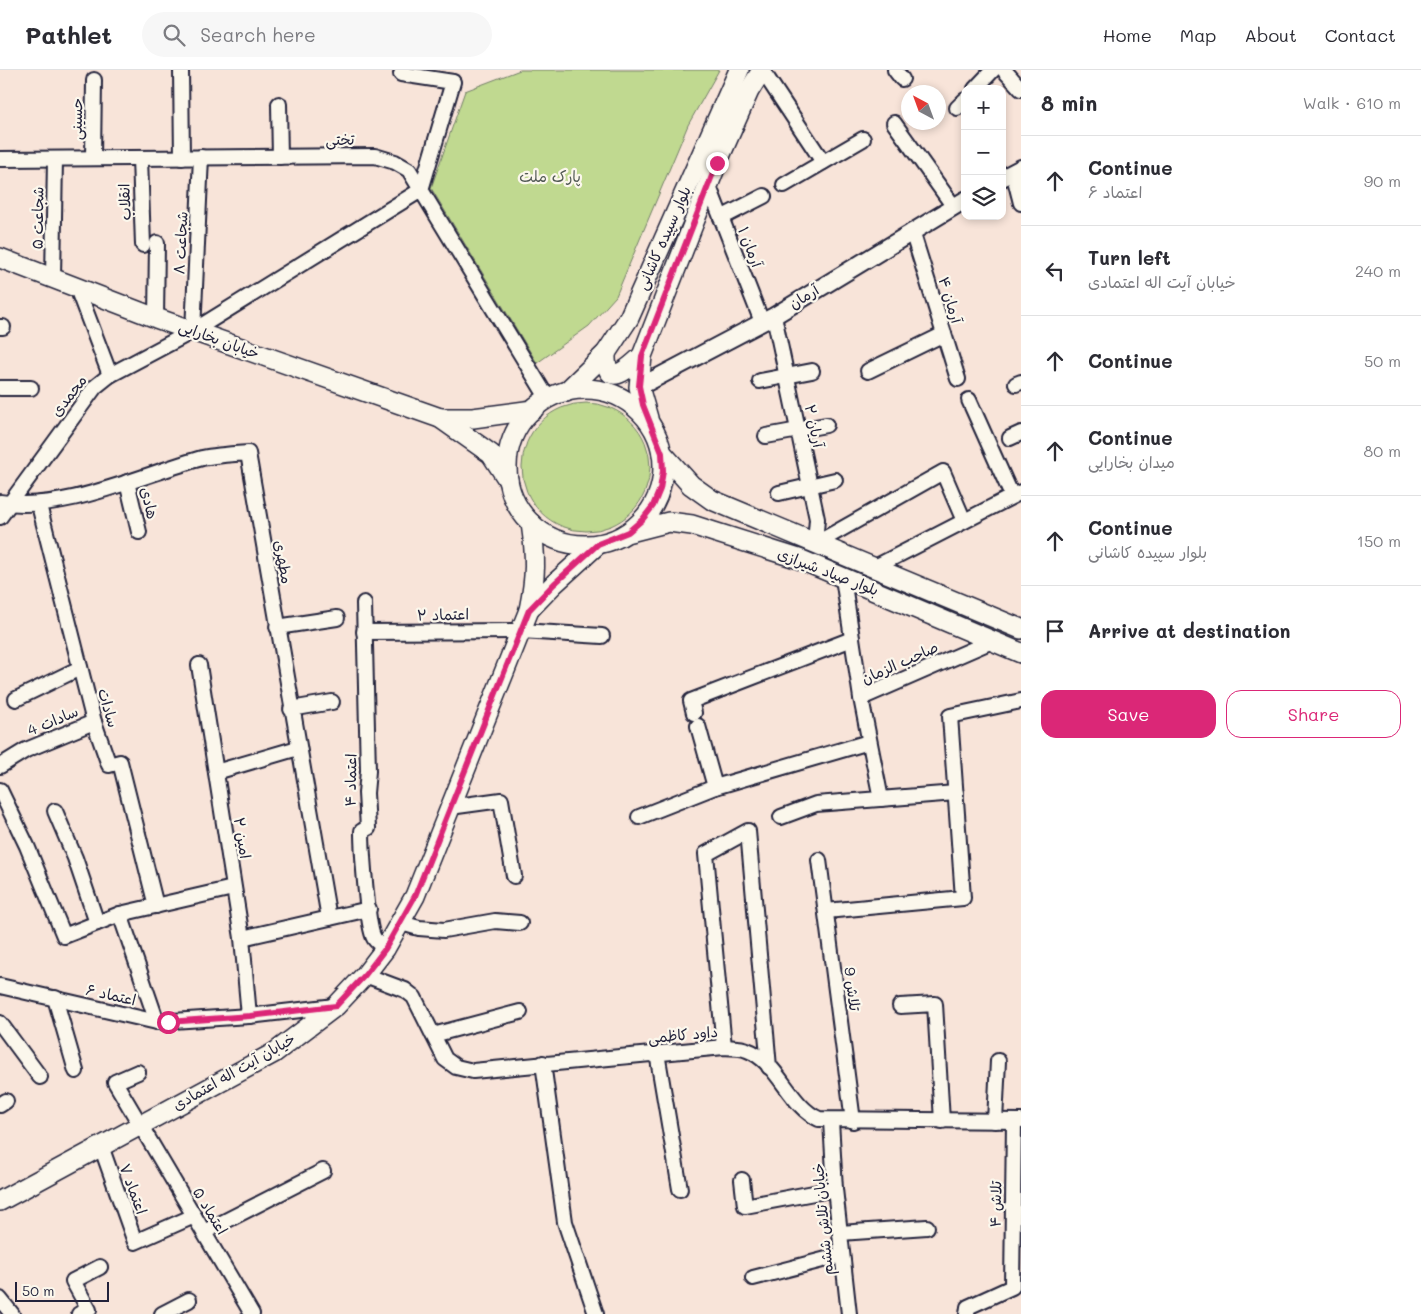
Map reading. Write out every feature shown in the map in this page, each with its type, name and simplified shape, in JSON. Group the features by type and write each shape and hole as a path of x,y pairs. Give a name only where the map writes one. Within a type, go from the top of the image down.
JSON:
{"main road":[{"name":"بلوار سپیده کاشانی","path":"557,395 606,353 629,318 739,70"},
{"name":"بلوار سپیده کاشانی","path":"649,422 639,386 642,356 708,184 749,91 762,70"},
{"name":"خیابان بخارایی","path":"0,258 156,318 440,418 491,454 508,480"},
{"path":"606,353 606,364 609,371 616,374 624,373 642,356"},
{"path":"529,610 554,584 598,544 628,532 642,520 653,506 662,480 662,453 657,437 649,422 632,405 612,394 589,389 557,395 533,410 520,424 511,442 508,480 514,500 531,523 558,540 574,544 598,544"},
{"name":"خیابان بخارایی","path":"440,418 473,418 533,410"},
{"name":"بلوار صیاد شیرازی","path":"662,453 702,494 815,544 875,567 1021,630"},
{"name":"بلوار صیاد شیرازی","path":"628,532 669,522 692,525 799,559 1021,653"},
{"path":"529,610 535,582 536,560 531,523"},
{"name":"خیابان آیت اله اعتمادی","path":"0,1201 274,1053 336,1006 365,975 385,949 415,896 529,610"}],"street":[{"path":"181,70 182,158"},
{"path":"762,70 824,162"},
{"path":"979,85 994,70"},
{"path":"1004,70 1021,89"},
{"path":"401,74 453,82 421,190"},
{"name":"حسینی","path":"93,158 94,80"},
{"path":"279,104 280,157"},
{"path":"894,123 959,203"},
{"path":"784,184 863,139"},
{"name":"تختی","path":"0,159 375,156 395,162 409,170 557,395"},
{"name":"انقلاب","path":"140,158 156,318"},
{"name":"شجاعت ۸","path":"193,331 201,158"},
{"name":"شجاعت ۵","path":"53,278 55,159"},
{"path":"1012,173 1021,203"},
{"name":"آرمان ۱","path":"708,184 721,218 768,319"},
{"name":"محمدی","path":"0,517 5,503 95,386 110,375 193,331 421,190"},
{"path":"721,218 764,196"},
{"name":"آرمان","path":"639,386 768,319 959,203"},
{"name":"آرمان ۴","path":"912,231 958,379"},
{"path":"76,288 110,375"},
{"name":"آریان ۲","path":"768,319 786,376 798,430 816,519 815,544"},
{"path":"868,371 944,334"},
{"path":"760,381 812,371"},
{"path":"0,388 31,388"},
{"path":"875,567 1017,494 969,400"},
{"path":"766,436 826,425"},
{"name":"مطهری","path":"5,503 39,505 127,482 204,458 248,453 329,918"},
{"path":"815,544 943,472 964,521"},
{"path":"779,493 835,480"},
{"name":"هادی","path":"127,482 139,532"},
{"name":"سادات","path":"39,505 94,722 109,765 120,762 156,906"},
{"path":"843,578 860,698"},
{"name":"اعتماد ۴","path":"364,603 368,828 362,831 362,844 369,921 373,937 385,949"},
{"path":"277,627 337,618"},
{"name":"اعتماد ۲","path":"364,632 521,631 602,636"},
{"path":"715,787 691,702 852,639"},
{"name":"صاحب الزمان","path":"881,799 860,698 992,641"},
{"name":"امین ۲","path":"199,665 242,938 250,1016"},
{"path":"16,699 80,668"},
{"path":"826,911 963,898 950,716 1021,701"},
{"path":"292,709 332,702"},
{"name":"سادات 4","path":"0,766 26,750 94,722"},
{"path":"639,817 715,787 869,742"},
{"path":"216,772 298,748"},
{"path":"0,790 64,936 120,914 233,888"},
{"path":"781,817 816,804 956,793"},
{"path":"450,807 501,800 514,876"},
{"path":"55,811 75,858 97,923"},
{"path":"724,1047 706,854 748,831 769,1067"},
{"name":"تلاش 9","path":"819,860 853,1121"},
{"path":"242,938 369,909"},
{"path":"120,914 157,1022"},
{"path":"401,923 419,928 444,930 495,921 520,923"},
{"name":"داود کاظمی","path":"365,975 405,990 414,997 445,1059 456,1067 473,1071 724,1047 748,1050 769,1067 806,1114 819,1120 1017,1121"},
{"name":"اعتماد ۶","path":"0,986 157,1022 250,1016 336,1006"},
{"path":"55,998 76,1071"},
{"path":"900,1006 935,1004 942,1121"},
{"path":"433,1035 520,1012"},
{"path":"3,1033 40,1077"},
{"path":"657,1053 680,1189"},
{"path":"996,1121 998,1061"},
{"path":"543,1063 565,1222 596,1314"},
{"name":"اعتماد ۵","path":"138,1072 116,1082 252,1314"},
{"name":"خیابان تلاش ششم","path":"831,1120 835,1190 849,1314"},
{"name":"تلاش ۴","path":"967,1314 968,1307 1012,1287 1017,1121"},
{"name":"اعتماد ۷","path":"100,1146 135,1242 194,1216"},
{"path":"204,1232 323,1171"},
{"path":"742,1180 745,1206 835,1190"},
{"path":"840,1232 927,1226"},
{"path":"753,1278 842,1255"},
{"path":"79,1314 89,1310 73,1281 100,1268"},
{"path":"0,1299 12,1314"},
{"path":"162,1314 189,1300"}],"green space":[{"name":"پارک ملت","path":"520,70 719,70 688,125 616,296 589,326 537,363 431,188 465,91"},
{"path":"586,403 610,408 622,414 631,422 639,431 645,443 650,467 645,491 639,503 631,512 622,520 610,526 586,531 562,526 550,520 541,512 533,503 527,491 522,467 527,443 533,431 541,422 550,414 562,408"}],"route":[{"path":"168,1022 250,1016 336,1006 365,975 385,949 415,896 529,610 554,584 598,544 614,540 628,532 642,520 653,506 660,489 663,471 662,453 643,405 639,386 642,356 688,232 717,163"}]}
